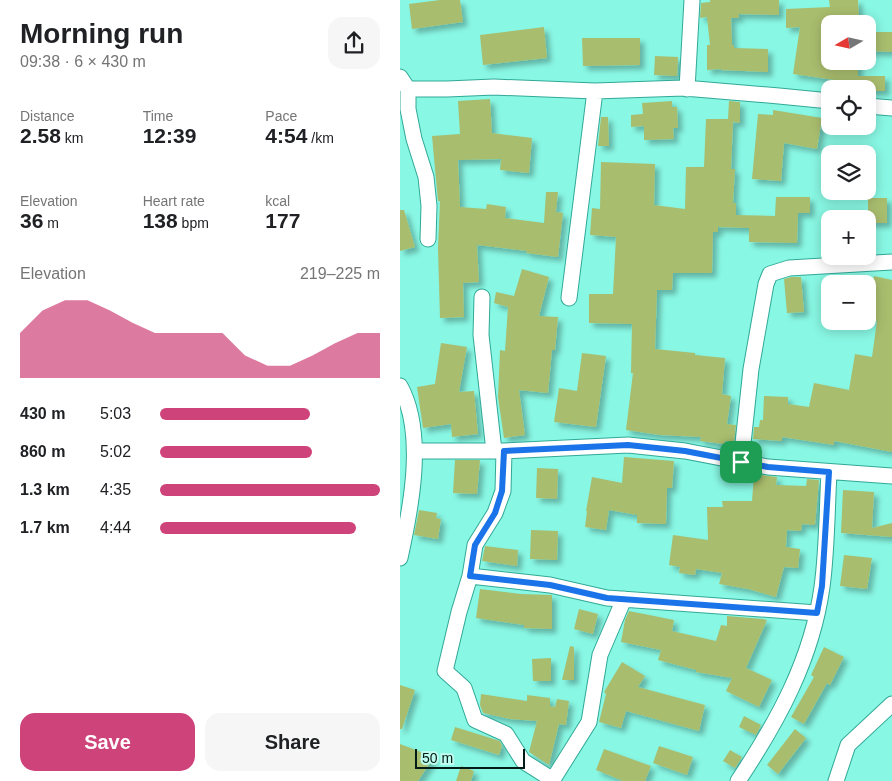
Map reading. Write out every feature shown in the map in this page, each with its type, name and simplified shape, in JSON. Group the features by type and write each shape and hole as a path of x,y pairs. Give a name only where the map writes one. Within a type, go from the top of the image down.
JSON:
{"street":[{"path":"687,89 692,0"},
{"path":"428,239 429,206 426,177 414,138 404,83 447,89 494,87 595,91 687,89 821,100"},
{"path":"569,298 595,91"},
{"path":"876,107 892,108"},
{"path":"741,462 751,370 766,284 770,274 789,268 892,262"},
{"path":"482,297 481,335 499,451 502,491 495,513 475,545 470,576 445,671 464,688 475,720 506,734 523,761 553,780 589,722 600,655 624,599"},
{"path":"400,386 408,403 415,451 409,518 400,558"},
{"path":"415,451 499,451 628,445 685,451 768,467 892,476"},
{"path":"738,781 782,710 803,663 817,613 822,586 829,472"},
{"path":"470,576 550,585 607,598 817,613"},
{"path":"836,781 848,746 892,704"}],"building":[{"path":"440,0 460,0 463,22 412,29 409,4"},
{"path":"710,0 779,0 779,15 739,14 739,18 731,18 732,45 734,45 734,48 768,49 768,72 707,70 707,45 710,45 707,17 700,18 701,3 710,2"},
{"path":"829,0 858,0 859,15 821,15 821,70 858,70 858,76 885,76 885,91 876,91 876,80 835,80 793,74 800,27 786,28 786,9 830,7"},
{"path":"544,27 547,58 483,65 480,35"},
{"path":"876,32 892,32 892,52 876,51"},
{"path":"582,38 640,38 640,65 583,66"},
{"path":"655,56 678,57 677,76 654,75"},
{"path":"490,99 492,133 532,138 529,173 500,170 501,159 458,160 460,207 486,209 487,204 506,207 505,218 544,223 546,192 558,192 556,212 563,213 558,257 477,245 479,282 463,283 464,317 440,318 438,248 440,201 438,201 432,136 460,134 458,101"},
{"path":"672,101 672,107 677,107 678,128 673,128 674,139 644,140 644,126 631,127 631,115 643,114 642,103"},
{"path":"729,101 740,102 740,123 733,122 731,169 735,169 733,203 736,203 736,215 775,216 776,197 810,197 810,213 798,213 797,243 749,242 749,228 718,227 718,232 713,232 712,273 673,273 672,290 657,290 655,349 725,358 722,394 731,396 727,424 736,425 734,442 725,441 724,444 700,441 701,437 660,435 626,430 633,373 631,373 632,324 589,323 589,294 613,294 616,237 590,235 592,208 600,209 601,162 655,164 654,205 685,209 686,167 704,167 706,119 728,119"},
{"path":"773,110 821,118 817,149 784,143 781,181 752,179 758,114 773,115"},
{"path":"601,117 608,117 609,146 598,146"},
{"path":"887,198 887,223 876,223 876,210 868,210 868,200"},
{"path":"400,210 404,210 415,247 400,251"},
{"path":"522,269 549,277 539,316 558,317 555,350 552,350 548,393 519,390 525,435 504,438 498,397 500,350 505,351 508,307 494,303 496,292 514,296"},
{"path":"876,276 892,280 892,452 834,441 834,445 782,437 782,441 753,439 754,427 759,427 760,420 763,420 764,396 788,397 788,404 809,407 814,383 849,390 855,354 872,357 877,321"},
{"path":"801,277 804,312 787,313 784,279"},
{"path":"441,343 467,347 459,392 474,391 478,434 452,437 451,424 423,428 417,387 435,384"},
{"path":"582,353 606,356 596,427 554,422 559,388 577,391"},
{"path":"624,457 674,461 672,488 667,488 666,524 637,523 637,515 609,510 606,530 585,527 592,477 622,483"},
{"path":"455,460 480,460 477,494 453,493"},
{"path":"537,468 558,469 557,499 536,498"},
{"path":"754,474 777,477 776,485 806,486 807,479 819,480 815,525 802,524 801,531 787,530 786,547 800,549 798,568 784,567 776,597 748,589 719,584 722,573 696,569 695,575 679,573 680,567 669,565 673,535 708,540 707,507 723,507 722,501 752,501"},
{"path":"843,490 874,492 872,528 892,523 892,537 841,533"},
{"path":"419,510 437,513 436,518 441,519 438,539 414,535"},
{"path":"531,530 558,531 557,560 530,559"},
{"path":"485,546 518,550 517,566 482,561"},
{"path":"844,555 872,558 867,589 840,586"},
{"path":"480,589 521,594 552,595 552,629 524,628 524,625 476,618"},
{"path":"579,609 598,614 593,634 574,629"},
{"path":"629,611 674,620 672,631 716,641 721,625 727,626 727,616 767,620 746,668 772,680 759,707 726,691 732,678 696,672 696,670 658,660 661,650 621,642 625,620"},
{"path":"570,646 574,647 574,680 562,680"},
{"path":"824,647 844,657 830,685 827,683 804,724 791,717 814,677 811,675"},
{"path":"551,658 551,681 533,681 532,659"},
{"path":"622,662 645,676 638,687 705,705 699,731 626,711 621,728 599,722 606,694 604,692"},
{"path":"400,685 415,690 402,729 400,729"},
{"path":"481,694 527,701 527,695 550,698 550,706 555,707 557,699 569,701 566,725 559,724 549,765 529,752 537,721 510,719 483,713 480,705"},
{"path":"744,716 761,725 756,735 739,727"},
{"path":"455,727 500,741 502,746 499,755 451,740"},
{"path":"795,729 806,738 778,774 767,765"},
{"path":"400,744 434,757 418,781 400,781"},
{"path":"659,746 693,757 687,775 653,763"},
{"path":"604,749 651,766 645,781 623,781 596,770"},
{"path":"730,750 742,757 735,768 723,761"},
{"path":"461,766 474,771 471,781 456,781"}],"route":[{"path":"628,445 685,451 741,462 768,467 829,472 822,586 817,613 607,598 550,585 470,576 475,545 495,513 502,491 504,451 628,445"}]}
